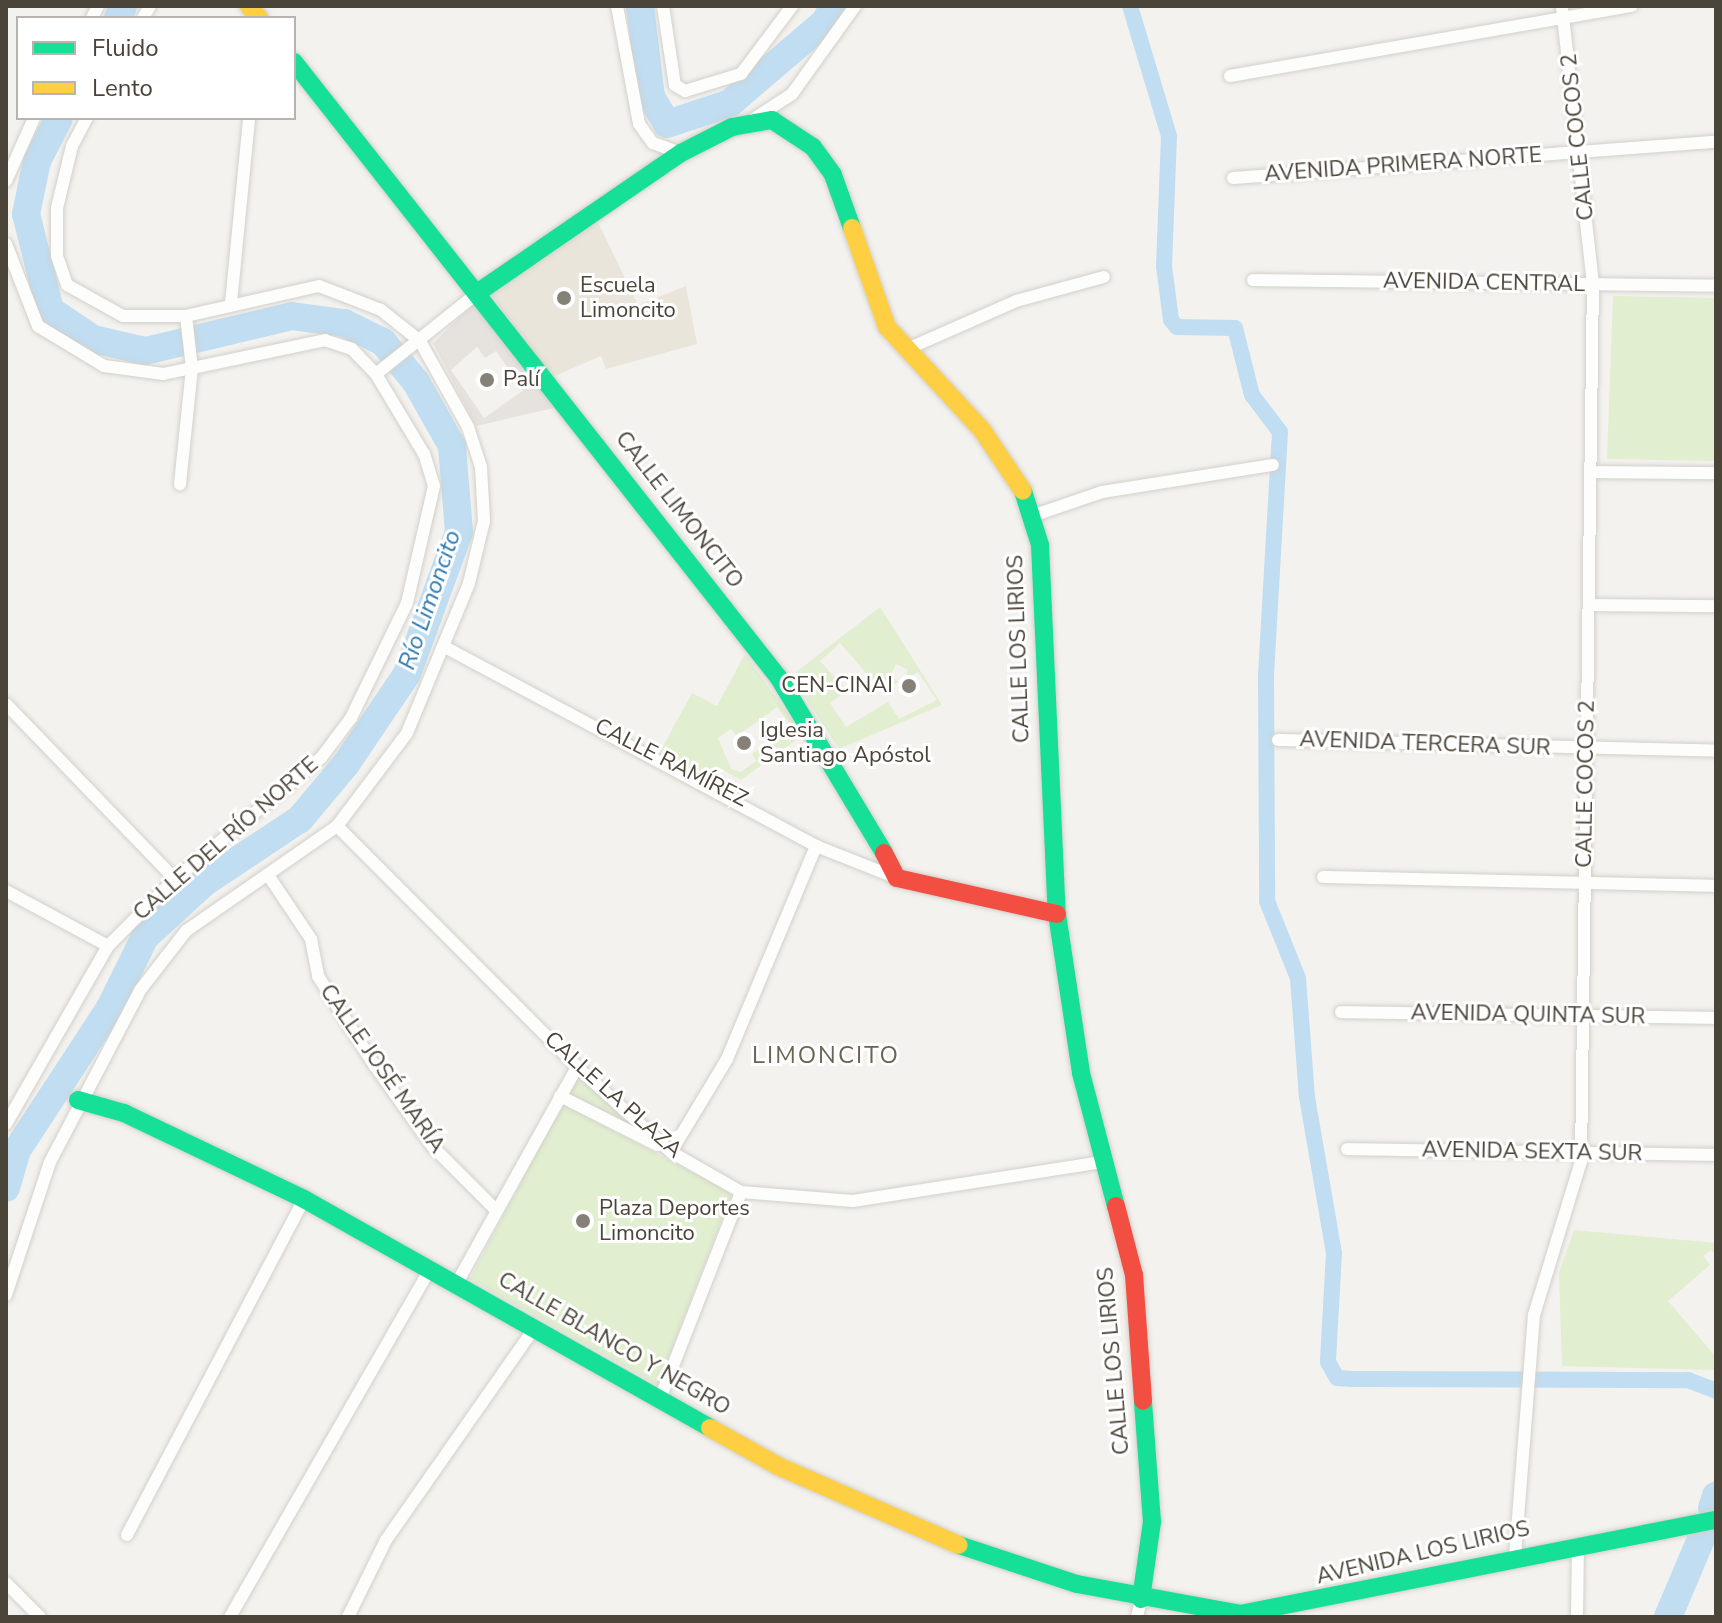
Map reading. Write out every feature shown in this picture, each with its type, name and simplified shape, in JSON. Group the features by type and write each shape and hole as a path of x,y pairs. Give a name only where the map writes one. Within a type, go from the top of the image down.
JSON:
{"street":[{"path":"617,6 639,124 653,143 681,153"},
{"path":"663,6 675,85 685,91 741,74 792,6"},
{"path":"378,372 480,291 681,153 752,120 792,94 855,6"},
{"path":"1230,76 1563,12 1632,6"},
{"name":"CALLE COCOS 2","path":"1515,1556 1523,1410 1534,1315 1581,1154 1593,284 1582,151 1563,12"},
{"name":"CALLE LIMONCITO","path":"296,64 480,291 779,678 825,745 897,878"},
{"path":"6,181 33,120"},
{"path":"6,1295 78,1100 141,989 186,931 337,826 407,733 469,583 484,494 468,427 420,341 381,310 319,286 231,303 186,316 123,316 67,285 57,256 57,208 72,146 86,120"},
{"path":"231,303 249,120"},
{"name":"CALLE LOS LIRIOS","path":"752,120 772,120 800,136 833,175 872,296 905,350 982,430 1035,515 1057,914 1081,1073 1107,1161 1134,1275 1152,1522 1139,1608"},
{"name":"AVENIDA PRIMERA NORTE","path":"1233,178 1716,142"},
{"name":"CALLE DEL RÍO NORTE","path":"6,244 38,326 75,354 163,374 192,362 325,340 352,349 378,372 424,454 434,486 407,603 380,666 321,758 175,879 108,946 6,1124"},
{"path":"905,350 1016,301 1104,277"},
{"name":"AVENIDA CENTRAL","path":"1253,280 1716,286"},
{"path":"180,484 192,362 186,316"},
{"path":"1035,515 1102,492 1273,465"},
{"path":"1591,472 1716,473"},
{"path":"1590,605 1716,606"},
{"name":"CALLE RAMÍREZ","path":"445,647 816,846 897,878"},
{"path":"6,704 175,879"},
{"name":"AVENIDA TERCERA SUR","path":"1278,740 1716,751"},
{"name":"CALLE LA PLAZA","path":"337,826 577,1067 671,1152 741,1192 853,1201 1107,1161"},
{"path":"560,1096 671,1152 727,1059 816,846"},
{"name":"CALLE JOSÉ MARÍA","path":"268,875 311,939 318,976 375,1066 432,1146 495,1209"},
{"path":"1323,877 1716,886"},
{"path":"897,878 1057,914"},
{"path":"6,891 108,946"},
{"name":"AVENIDA QUINTA SUR","path":"1341,1012 1716,1018"},
{"path":"458,1281 495,1209 577,1067"},
{"name":"CALLE BLANCO Y NEGRO","path":"78,1100 124,1113 304,1199 430,1269 458,1281 534,1329 778,1466 982,1555 1139,1608"},
{"name":"AVENIDA SEXTA SUR","path":"1347,1149 1716,1155"},
{"path":"660,1399 741,1192"},
{"path":"127,1535 304,1199"},
{"path":"230,1617 430,1269"},
{"path":"348,1617 386,1540 534,1329"},
{"name":"AVENIDA LOS LIRIOS","path":"1139,1608 1227,1613 1275,1610 1515,1556 1716,1520"},
{"path":"1577,1617 1578,1545"},
{"path":"6,1583 40,1617"}],"shaded area":[{"name":"Escuela Limoncito","path":"597,220 638,305 686,286 697,344 606,369 601,356 550,378 489,292"},
{"path":"475,303 554,408 476,426 433,343","holes":["477,347 485,358 496,351 524,390 484,418 451,370"]}],"green space":[{"path":"1613,296 1716,298 1716,461 1607,459"},
{"path":"880,607 942,705 839,749 791,676","holes":["840,643 881,690 899,682 890,677 896,664 908,670 905,679 918,672 937,700 899,719 888,702 846,727 830,703 847,691 820,661"]},
{"path":"745,654 803,735 741,780 716,766 709,779 660,752 692,693 717,706","holes":["777,707 791,726 752,754 756,761 741,772 731,769 718,738 731,729 737,736"]},
{"path":"579,1075 649,1136 567,1095"},
{"path":"562,1104 732,1193 658,1385 470,1279"},
{"path":"1574,1230 1716,1243 1716,1255 1711,1250 1703,1256 1710,1265 1668,1301 1716,1357 1716,1370 1562,1366 1559,1273"}],"waterway":[{"name":"Río Limoncito","path":"119,16 123,6"},
{"name":"Río Limoncito","path":"640,6 651,97 667,124 730,103 825,22 834,6"},
{"path":"1130,6 1169,136 1164,266 1171,320 1177,327 1235,328 1252,395 1280,432 1266,676 1267,901 1298,978 1307,1097 1334,1253 1328,1362 1337,1378 1688,1380 1716,1391"},
{"name":"Río Limoncito","path":"6,1188 17,1150 110,1008 145,937 205,882 300,819 346,764 407,674 459,532 452,446 416,382 383,342 344,323 292,316 145,351 93,339 50,310 26,214 37,161 58,120"},
{"path":"1712,1508 1716,1496"},
{"path":"1668,1617 1703,1534"}],"traffic: fast":[{"path":"296,65 779,678 884,853"},
{"path":"480,291 681,153 732,127 772,120 813,147 833,175 852,228"},
{"path":"1023,491 1040,545 1057,914 1081,1073 1116,1206"},
{"path":"78,1100 124,1113 304,1199 710,1428"},
{"path":"1141,1599 1152,1522 1143,1401"},
{"path":"959,1545 1077,1584 1240,1614 1716,1520"}],"traffic: slow":[{"path":"249,6 257,16"},
{"path":"852,228 887,327 982,430 1023,491"},
{"path":"710,1428 778,1466 959,1545"}],"traffic: jam":[{"path":"884,853 897,878 1057,914"},
{"path":"1116,1206 1134,1275 1143,1401"}],"place":[{"name":"Escuela Limoncito","path":"564,298"},
{"name":"Palí","path":"487,380"},
{"name":"CEN-CINAI","path":"909,686"},
{"name":"Iglesia Santiago Apóstol","path":"744,743"},
{"name":"Plaza Deportes Limoncito","path":"583,1221"}],"district":[{"name":"LIMONCITO","path":"826,1056"}]}
